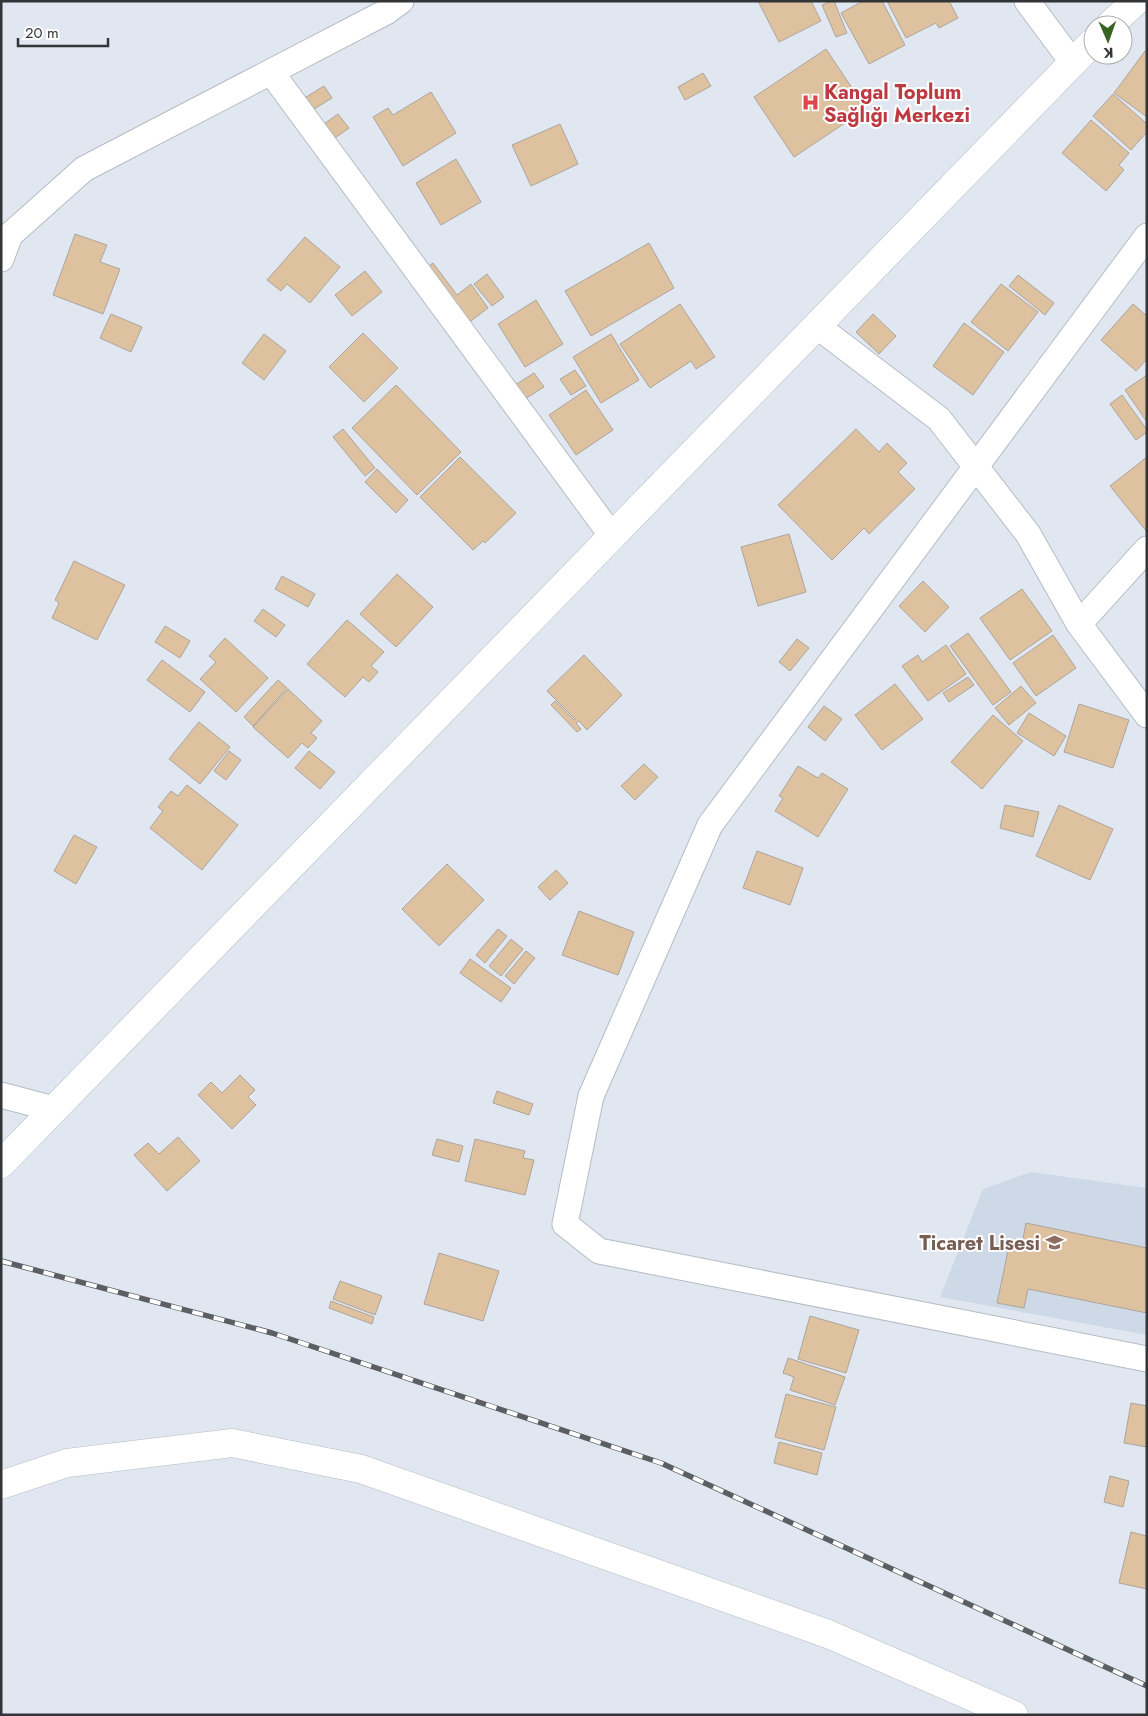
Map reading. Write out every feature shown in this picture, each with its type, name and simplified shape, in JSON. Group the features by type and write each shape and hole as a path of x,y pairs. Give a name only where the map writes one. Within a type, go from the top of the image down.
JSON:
{"street":[{"path":"1,259 6,235 84,169 386,12 401,1"},
{"path":"1027,1 1073,63"},
{"path":"1121,15 1136,1"},
{"path":"1,1164 1083,52"},
{"path":"271,72 612,536"},
{"path":"1147,236 710,825 591,1096 565,1224 599,1251 1147,1359"},
{"path":"817,326 939,419 1028,534 1078,624 1147,715"},
{"path":"1078,624 1147,550"},
{"path":"1,1095 54,1109"},
{"path":"1,1485 67,1463 232,1443 361,1469 828,1634 1014,1715"}],"shaded area":[{"name":"Ticaret Lisesi","path":"1031,1172 1147,1188 1147,1335 940,1297 983,1189"}],"building":[{"path":"758,1 811,1 821,21 779,42"},
{"path":"834,1 847,33 836,37 822,5"},
{"path":"863,1 882,1 905,45 869,64 841,13"},
{"path":"887,1 949,1 958,18 939,28 936,23 906,38"},
{"name":"Kangal Toplum Sağlığı Merkezi","path":"826,49 866,109 794,157 754,97"},
{"path":"1145,51 1147,52 1147,117 1114,93"},
{"path":"703,73 711,86 685,100 678,87"},
{"path":"324,86 332,98 311,111 303,99"},
{"path":"431,92 456,133 403,166 373,117 388,108 393,115"},
{"path":"1113,94 1147,124 1147,132 1131,150 1093,116"},
{"path":"338,114 349,128 332,140 321,126"},
{"path":"1091,120 1129,153 1119,165 1124,170 1106,191 1062,153"},
{"path":"560,124 578,164 531,186 512,145"},
{"path":"456,159 481,202 441,225 416,183"},
{"path":"75,234 107,245 100,262 120,269 103,314 53,295"},
{"path":"305,237 340,267 310,303 287,284 281,291 267,280"},
{"path":"649,243 674,288 591,336 565,291"},
{"path":"433,263 457,295 471,284 488,308 463,327 422,271"},
{"path":"365,271 382,292 352,316 335,295"},
{"path":"487,274 504,297 492,306 474,284"},
{"path":"1018,275 1054,303 1045,315 1009,286"},
{"path":"1001,284 1038,312 1008,351 971,322"},
{"path":"536,300 563,344 525,367 498,324"},
{"path":"680,304 715,357 696,369 691,361 650,388 620,344"},
{"path":"1133,304 1147,316 1147,359 1136,371 1101,340"},
{"path":"111,314 142,327 131,352 100,338"},
{"path":"873,314 896,336 879,354 856,332"},
{"path":"964,323 1004,352 973,395 933,366"},
{"path":"363,333 398,368 364,402 329,367"},
{"path":"264,334 286,351 264,380 242,363"},
{"path":"611,334 639,380 601,403 573,357"},
{"path":"575,370 586,386 571,395 560,379"},
{"path":"534,373 544,387 525,399 515,385"},
{"path":"1147,375 1147,422 1125,390"},
{"path":"396,385 461,452 417,495 352,428"},
{"path":"586,390 613,430 576,455 549,415"},
{"path":"1122,395 1147,430 1136,440 1110,404"},
{"path":"343,429 375,468 365,476 333,437"},
{"path":"856,429 879,452 887,443 907,463 898,472 915,489 869,534 864,528 832,560 778,505"},
{"path":"460,457 516,513 485,543 483,541 473,550 420,497"},
{"path":"1147,457 1147,532 1110,486"},
{"path":"377,469 408,500 396,513 365,482"},
{"path":"789,534 806,592 758,606 741,547"},
{"path":"74,561 125,585 97,640 52,618 59,603 55,600"},
{"path":"397,574 433,607 396,647 360,614"},
{"path":"282,576 315,594 308,607 275,589"},
{"path":"923,581 949,607 925,632 899,606"},
{"path":"1022,589 1052,631 1010,660 980,618"},
{"path":"263,609 285,625 276,637 254,621"},
{"path":"347,620 384,652 371,666 378,672 369,682 363,677 345,697 307,664"},
{"path":"165,626 190,641 180,658 155,642"},
{"path":"968,633 1011,692 993,705 950,646"},
{"path":"1053,635 1076,668 1036,696 1013,663"},
{"path":"225,638 268,678 236,712 200,679 216,662 209,656"},
{"path":"797,639 809,648 790,671 779,662"},
{"path":"946,645 966,674 928,701 902,666 918,655 922,662"},
{"path":"584,655 622,695 587,730 579,721 576,723 581,729 577,732 551,705 555,701 575,719 547,691"},
{"path":"162,660 205,692 190,712 147,680"},
{"path":"968,677 974,685 949,702 943,693"},
{"path":"278,680 287,688 253,726 244,717"},
{"path":"895,684 923,719 882,750 855,715"},
{"path":"1021,686 1036,703 1009,725 995,708"},
{"path":"288,689 322,721 311,733 317,738 308,748 302,743 288,758 253,727"},
{"path":"1079,704 1129,720 1113,768 1064,752"},
{"path":"824,706 842,719 825,741 808,727"},
{"path":"1029,713 1066,736 1054,756 1017,733"},
{"path":"993,715 1023,741 982,789 951,762"},
{"path":"199,722 230,747 200,784 169,759"},
{"path":"229,751 241,760 226,780 214,771"},
{"path":"309,751 335,772 320,789 295,768"},
{"path":"644,764 658,777 635,800 621,786"},
{"path":"798,766 818,778 822,773 848,789 818,837 775,811 783,798 779,796"},
{"path":"187,785 238,825 202,870 150,828 163,811 158,807 171,791 178,796"},
{"path":"1005,805 1039,812 1033,837 1000,828"},
{"path":"1059,805 1113,829 1090,880 1036,856"},
{"path":"74,835 97,847 76,884 54,871"},
{"path":"757,851 803,868 790,905 743,888"},
{"path":"447,864 484,900 439,946 402,909"},
{"path":"556,870 568,883 550,900 538,887"},
{"path":"579,911 634,932 618,975 562,955"},
{"path":"498,929 507,936 485,963 476,955"},
{"path":"511,939 523,949 501,976 489,966"},
{"path":"526,951 535,958 514,984 505,976"},
{"path":"470,959 511,988 501,1002 460,973"},
{"path":"240,1075 255,1090 248,1097 256,1105 232,1129 198,1095 211,1082 222,1093"},
{"path":"497,1091 533,1104 529,1115 493,1103"},
{"path":"178,1137 200,1161 167,1191 134,1155 148,1143 159,1154"},
{"path":"437,1139 463,1146 459,1162 432,1155"},
{"path":"475,1139 525,1151 523,1158 534,1160 525,1195 465,1181"},
{"path":"1026,1223 1147,1248 1147,1313 1028,1289 1024,1308 997,1303 1009,1246 1021,1249"},
{"path":"439,1253 499,1271 483,1321 424,1304"},
{"path":"340,1281 382,1296 375,1315 333,1299"},
{"path":"331,1301 374,1317 372,1324 329,1308"},
{"path":"810,1316 859,1330 846,1373 798,1359"},
{"path":"788,1358 845,1377 835,1405 790,1390 794,1377 783,1373"},
{"path":"786,1394 836,1407 824,1450 775,1437"},
{"path":"1131,1403 1147,1406 1147,1447 1124,1443"},
{"path":"779,1442 822,1453 817,1475 774,1463"},
{"path":"1110,1476 1129,1481 1123,1507 1104,1502"},
{"path":"1131,1532 1147,1536 1147,1589 1119,1583"}],"railway":[{"path":"1,1261 272,1333 661,1463 1147,1686"}],"place":[{"name":"Kangal Toplum Sağlığı Merkezi","path":"810,103"},
{"name":"Ticaret Lisesi","path":"1054,1243"}]}
